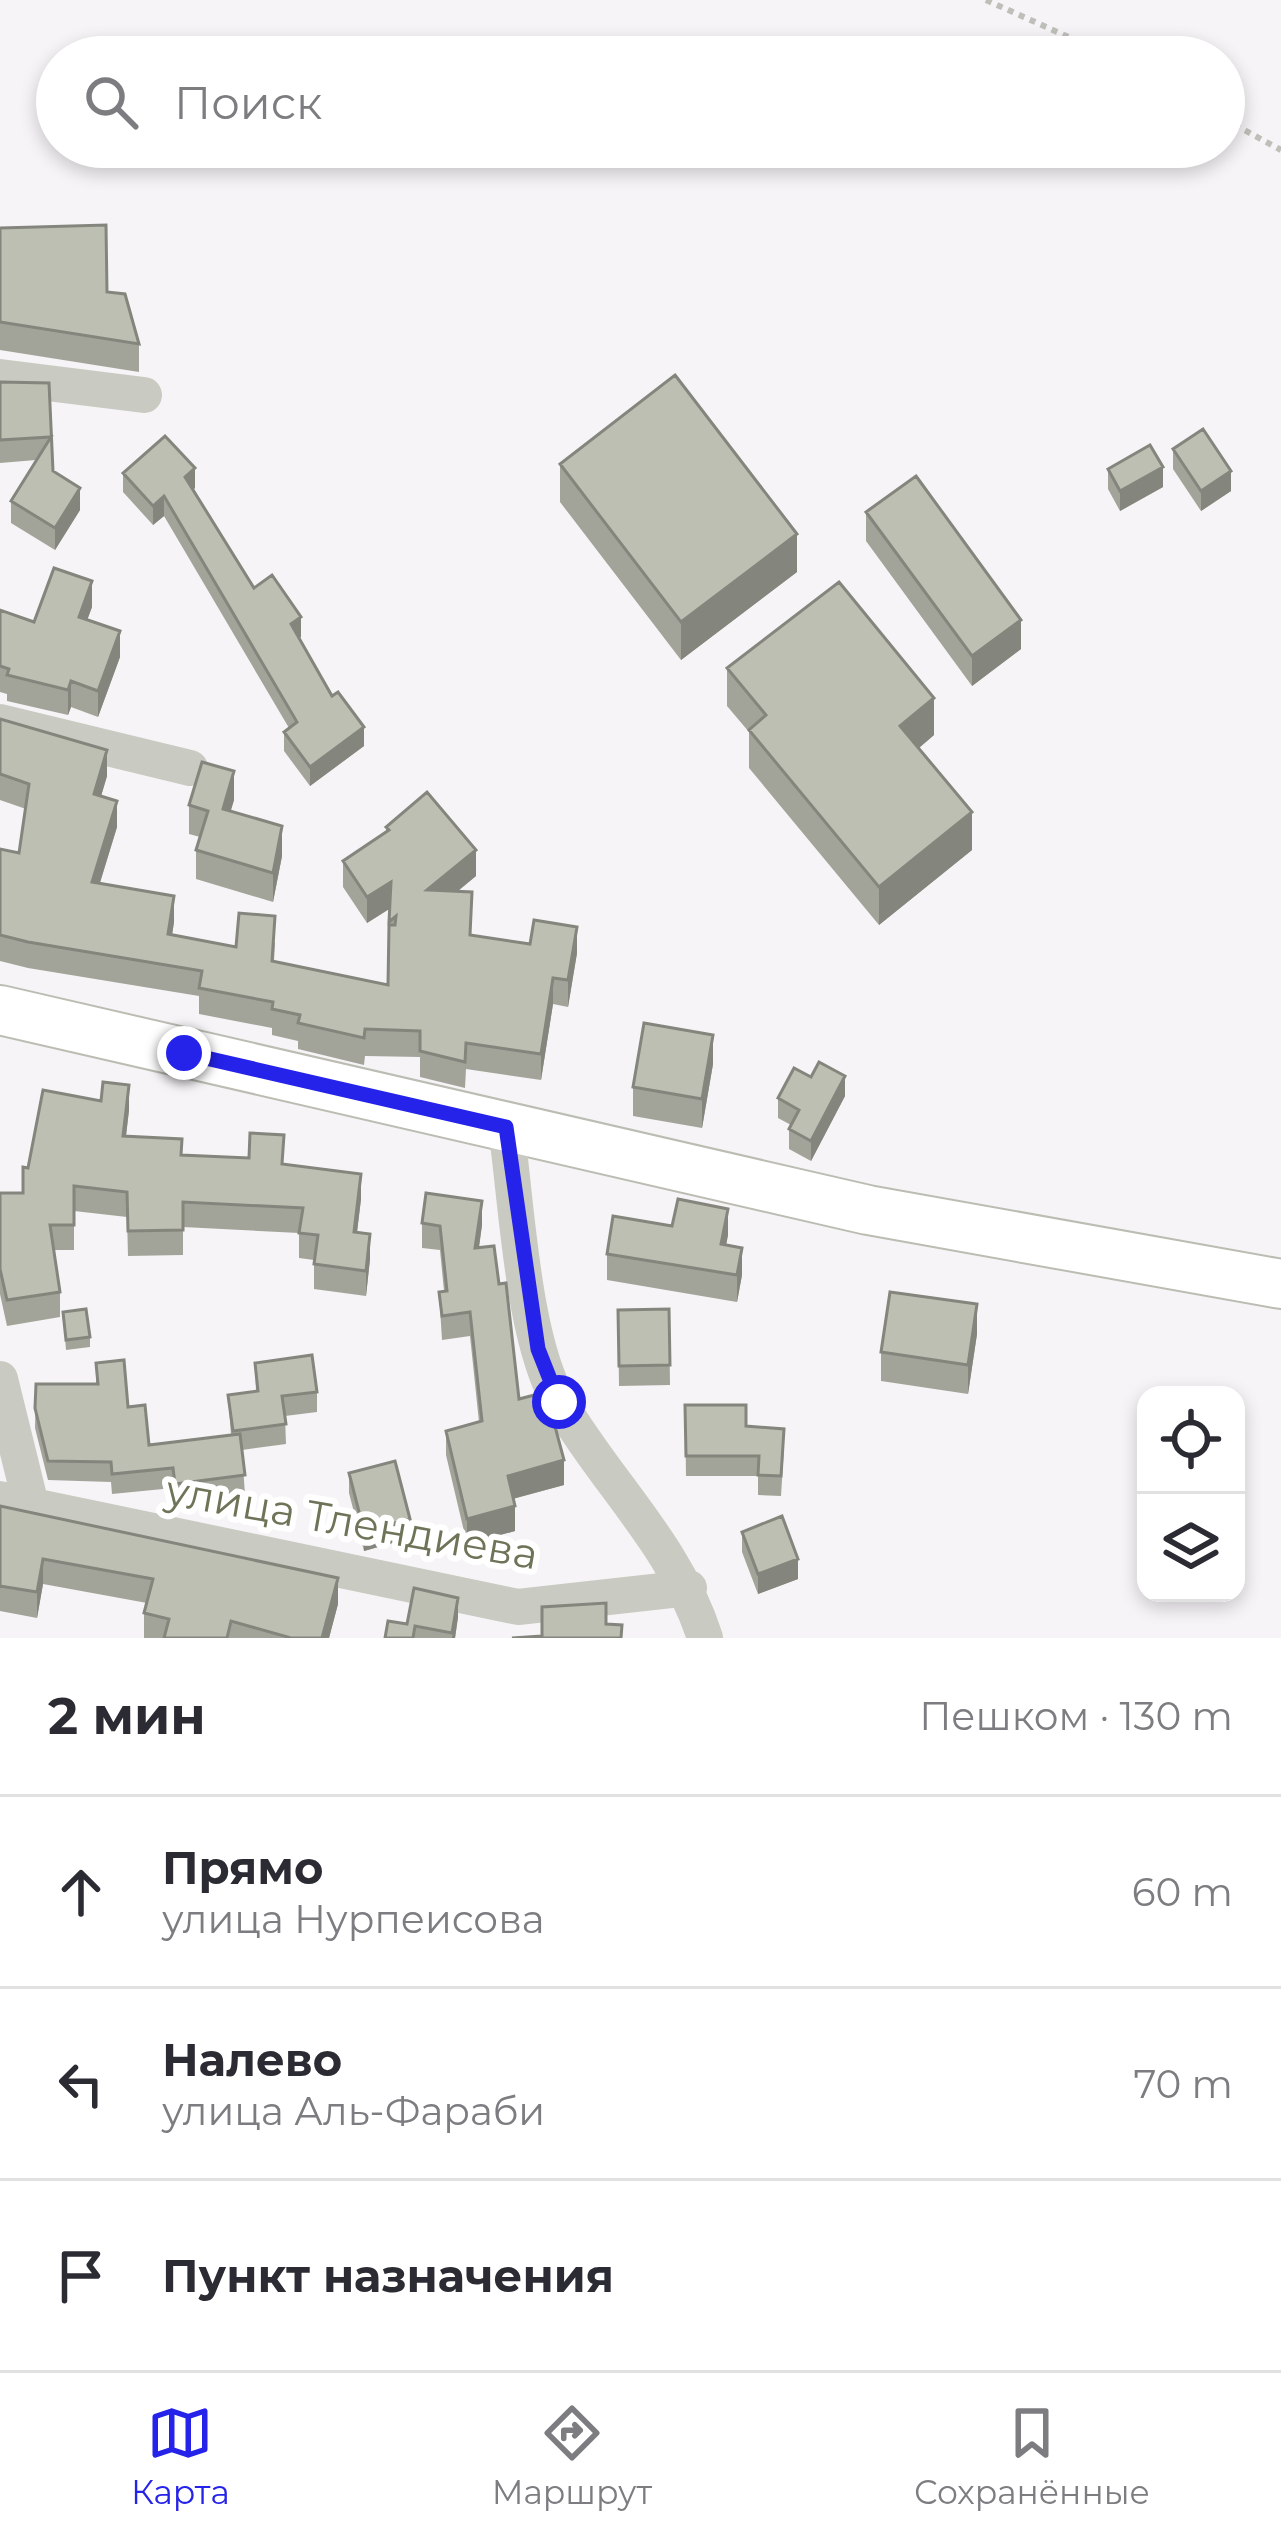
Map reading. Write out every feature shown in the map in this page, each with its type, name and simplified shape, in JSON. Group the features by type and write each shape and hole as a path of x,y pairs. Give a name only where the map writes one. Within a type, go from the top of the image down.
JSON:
{"main road":[{"path":"0,1010 868,1210 1281,1284"}],"street":[{"path":"0,377 143,395"},
{"path":"0,722 190,768"},
{"path":"506,1127 538,1349 559,1402 689,1588 705,1638"},
{"path":"0,1379 16,1502"},
{"name":"улица Тлендиева","path":"16,1502 518,1607 689,1588"}],"path":[{"path":"986,0 1066,36"},
{"path":"1245,130 1281,150"}],"building":[{"path":"106,225 107,292 125,294 139,344 0,322 0,228"},
{"path":"675,375 797,534 681,622 560,464"},
{"path":"0,382 49,383 53,471 80,488 55,528 11,501 51,437 0,440"},
{"path":"1203,429 1231,471 1201,491 1173,449"},
{"path":"165,436 195,468 185,477 254,588 272,575 301,617 291,624 332,696 338,692 364,727 310,767 284,732 297,722 164,496 153,506 123,473"},
{"path":"1150,445 1163,467 1120,491 1108,469"},
{"path":"916,476 1021,620 972,656 866,512"},
{"path":"54,568 92,581 79,617 120,631 98,691 71,681 68,690 7,675 9,669 0,666 0,610 34,622"},
{"path":"839,582 934,698 900,726 972,812 879,887 749,730 766,715 727,668"},
{"path":"0,719 107,750 94,794 117,801 92,882 174,896 168,934 236,947 239,913 275,916 272,961 388,985 389,925 395,925 396,916 389,922 391,882 367,897 343,861 389,830 386,827 427,792 476,850 427,890 472,892 470,935 530,944 534,920 577,927 568,980 553,978 541,1054 466,1043 465,1062 420,1051 420,1031 365,1029 364,1038 298,1023 300,1015 272,1009 273,1002 199,988 202,971 0,935 0,849 19,853 29,784 0,774"},
{"path":"202,762 234,771 223,809 282,826 273,873 196,850 208,811 189,805"},
{"path":"644,1023 713,1035 702,1099 633,1087"},
{"path":"819,1062 845,1076 811,1141 789,1129 799,1110 778,1098 794,1068 811,1077"},
{"path":"103,1082 129,1085 123,1136 182,1139 181,1155 249,1158 250,1133 284,1135 282,1164 361,1174 354,1232 370,1234 366,1271 314,1264 318,1235 299,1233 303,1208 183,1202 183,1230 128,1231 127,1192 74,1186 74,1225 50,1225 60,1292 7,1300 0,1269 0,1193 23,1193 23,1167 28,1168 43,1090 101,1101"},
{"path":"426,1193 482,1201 475,1248 494,1246 499,1284 506,1283 519,1399 542,1393 564,1460 508,1476 515,1506 467,1519 446,1431 482,1421 470,1312 442,1316 439,1292 447,1291 440,1226 422,1223"},
{"path":"678,1199 728,1209 721,1244 742,1248 737,1275 607,1254 613,1216 672,1226"},
{"path":"890,1292 977,1304 968,1365 881,1352"},
{"path":"86,1309 90,1337 66,1340 63,1312"},
{"path":"669,1309 670,1365 619,1366 618,1310"},
{"path":"312,1355 317,1392 282,1396 286,1424 233,1431 228,1395 258,1391 255,1363"},
{"path":"124,1360 128,1407 145,1405 149,1445 240,1434 245,1475 175,1484 173,1468 112,1474 111,1462 48,1461 35,1408 36,1384 98,1384 96,1363"},
{"path":"685,1405 746,1405 746,1426 784,1429 781,1476 758,1475 759,1456 686,1456"},
{"path":"395,1461 410,1519 364,1531 349,1473"},
{"path":"0,1506 338,1578 322,1638 291,1638 231,1621 227,1638 164,1638 169,1619 144,1613 153,1579 43,1559 37,1592 0,1586"},
{"path":"782,1516 798,1559 758,1574 742,1532"},
{"path":"414,1588 458,1598 452,1633 415,1626 413,1638 385,1638 388,1621 407,1624"},
{"path":"606,1603 606,1624 622,1625 621,1638 512,1638 542,1636 542,1607"}],"route":[{"path":"184,1053 506,1127 538,1349 559,1402"}]}
